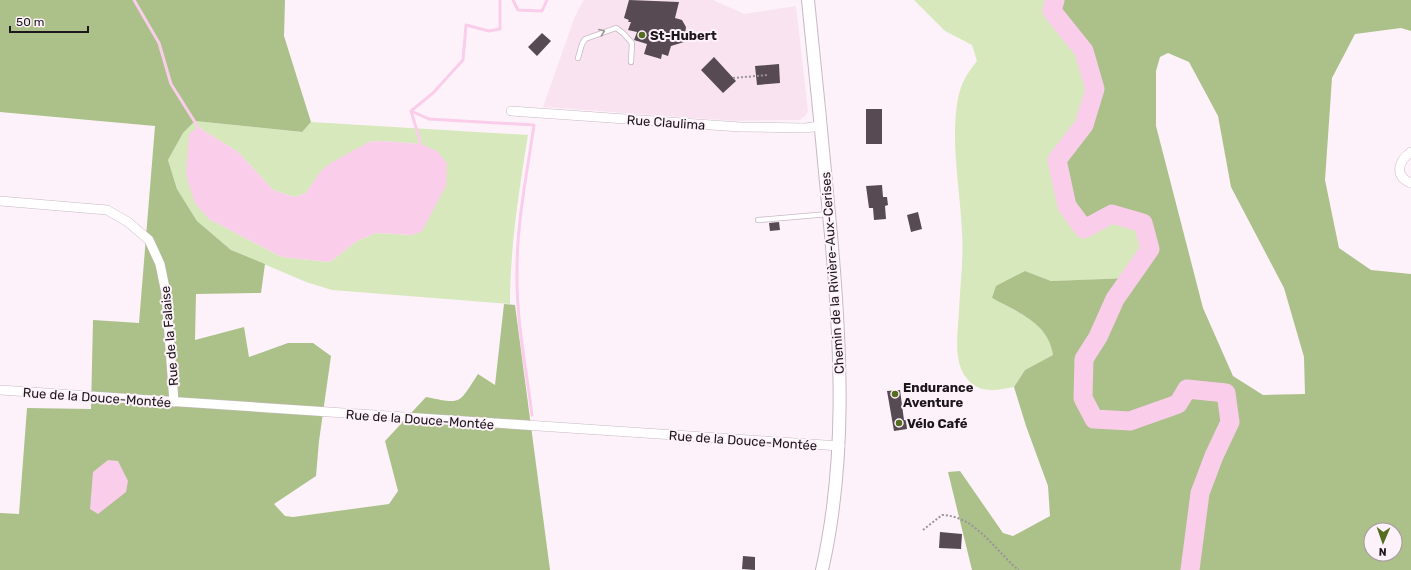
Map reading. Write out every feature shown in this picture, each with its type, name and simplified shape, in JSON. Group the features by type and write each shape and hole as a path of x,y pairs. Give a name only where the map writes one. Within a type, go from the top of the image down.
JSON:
{"main road":[{"name":"Chemin de la Rivière-Aux-Cerises","path":"808,0 837,301 840,446 834,504 822,570"}],"street":[{"name":"Rue Claulima","path":"511,111 740,127 804,128 821,126"},
{"path":"1411,152 1403,159 1399,170 1402,177 1411,183"},
{"name":"Rue de la Falaise","path":"0,201 107,210 128,222 149,240 160,264 166,293 174,402"},
{"name":"Rue de la Douce-Montée","path":"0,390 840,446"}],"lane":[{"path":"578,58 582,44 586,39 616,28 632,43 631,62"},
{"path":"758,220 829,214"}],"path":[{"path":"733,78 768,76"},
{"path":"923,530 942,515 950,515 965,521 975,527 1020,570"}],"shaded area":[{"path":"584,0 713,0 744,14 796,6 808,111 806,115 800,120 734,121 543,107 575,16"},
{"path":"198,127 238,152 273,190 294,197 306,193 320,172 329,164 369,142 383,141 421,144 437,151 447,163 446,186 422,231 412,235 376,233 357,241 330,262 282,257 209,219 195,203 186,176 189,134"},
{"path":"108,460 118,461 128,481 126,492 98,514 90,509 93,472"}],"green space":[{"path":"0,0 285,0 284,36 311,122 302,132 195,121 183,133 168,160 177,189 197,221 231,250 265,264 261,293 196,294 195,340 244,327 249,357 288,343 313,343 331,356 319,441 316,476 274,504 285,516 293,517 389,504 398,491 385,441 426,397 446,401 458,400 466,392 478,374 495,385 504,304 515,305 550,570 0,570 0,513 19,514 27,408 91,409 93,320 139,323 155,126 0,112"},
{"path":"914,0 1059,0 1059,7 1084,51 1095,89 1084,125 1057,160 1084,229 1112,214 1143,223 1150,249 1130,278 1051,281 1025,271 992,298 1033,320 1051,341 1053,355 1025,370 1014,387 994,390 981,389 970,382 961,369 957,336 962,242 955,152 955,120 960,91 966,77 977,61 972,45 945,31"},
{"path":"1059,0 1411,0 1411,31 1401,28 1355,34 1332,78 1325,180 1339,248 1371,270 1411,274 1411,570 972,570 948,472 960,471 1003,533 1013,536 1050,516 1048,486 1026,426 1014,387 1025,370 1053,355 1050,344 1039,327 1021,314 992,298 996,286 1025,271 1051,281 1130,278 1150,249 1143,223 1112,214 1084,229 1067,206 1057,160 1084,125 1095,89 1084,51 1059,7","holes":["1168,53 1189,62 1218,116 1231,187 1284,288 1304,357 1305,394 1263,395 1233,376 1203,308 1156,126 1156,71 1160,57"]},
{"path":"195,121 301,132 311,122 528,135 513,240 510,304 332,290 306,282 231,250 197,221 177,189 168,160 183,133","holes":["198,127 238,152 273,190 294,197 306,193 321,172 369,142 383,141 421,144 412,235 376,233 357,241 330,262 282,257 209,219"]}],"building":[{"path":"629,0 679,2 675,18 682,20 686,27 684,42 671,46 668,56 662,54 661,59 644,54 647,44 634,40 637,32 628,30 631,22 628,22 629,20 624,18"},
{"path":"542,33 551,41 537,56 528,47"},
{"path":"714,57 736,81 723,93 701,70"},
{"path":"779,64 780,83 757,85 755,66"},
{"path":"866,109 882,109 882,144 866,144"},
{"path":"882,185 883,197 887,197 888,205 885,206 886,219 874,220 873,208 869,208 866,186"},
{"path":"918,212 922,229 911,232 907,215"},
{"path":"779,222 780,230 770,231 769,223"},
{"path":"900,390 904,420 906,420 907,429 894,431 887,391"},
{"path":"940,532 962,534 961,549 939,548"},
{"path":"743,556 755,557 755,570 742,569"}],"waterway":[{"path":"134,0 159,43 171,84 198,127"},
{"path":"421,144 411,111 433,93 463,60 466,25 489,31 500,29 500,0"},
{"path":"513,0 518,10 542,11 547,0"},
{"path":"1055,0 1052,11 1084,51 1095,89 1084,125 1057,160 1067,206 1084,229 1112,214 1143,223 1150,249 1115,299 1098,337 1084,359 1083,398 1094,419 1130,421 1178,404 1187,389 1226,393 1230,422 1214,456 1200,493 1190,570"},
{"path":"411,111 429,119 534,125 517,252 518,307 532,415"}],"place":[{"name":"St-Hubert","path":"642,35"},
{"name":"Endurance Aventure","path":"895,394"},
{"name":"Vélo Café","path":"899,423"}]}
